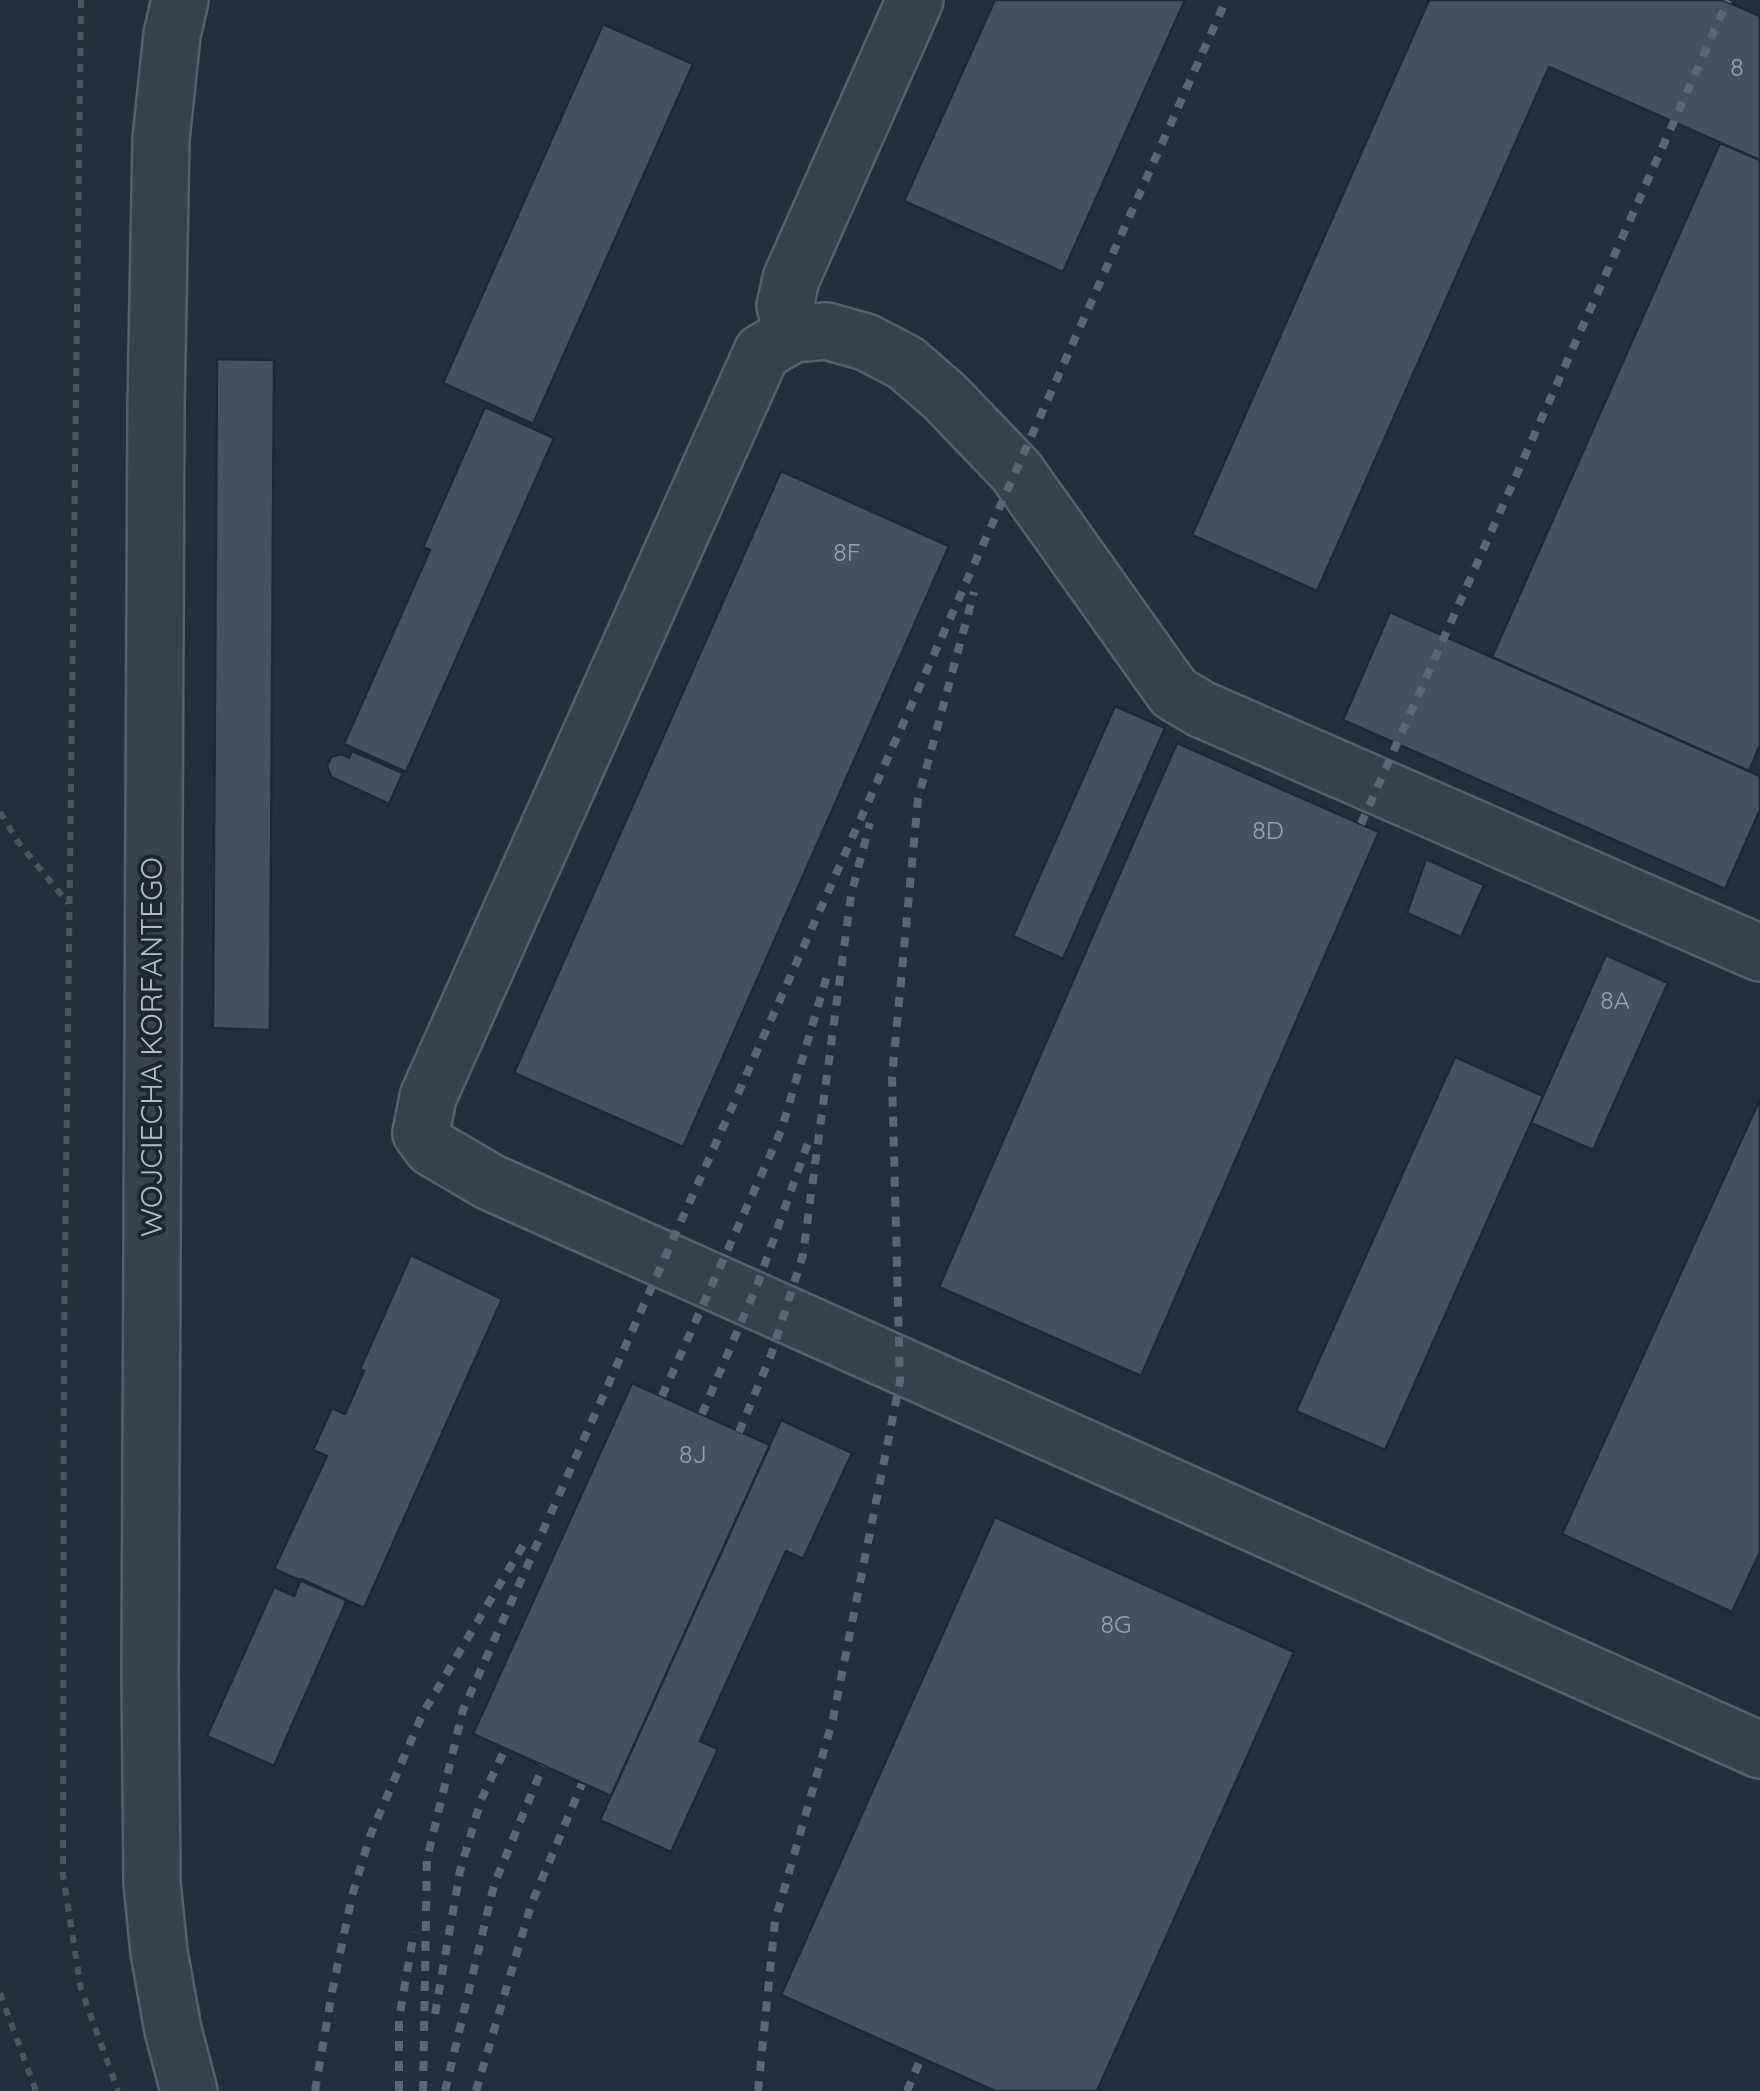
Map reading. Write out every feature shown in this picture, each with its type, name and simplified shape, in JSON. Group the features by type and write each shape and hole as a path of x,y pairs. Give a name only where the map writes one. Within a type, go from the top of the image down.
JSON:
{"street":[{"name":"WOJCIECHA KORFANTEGO","path":"180,0 172,35 161,138 156,407 150,1672 152,1883 172,2030 189,2091"},
{"path":"793,334 784,306 791,278 915,0"},
{"path":"1760,953 1201,709 1174,693 1016,471 945,396 906,363 866,342 826,331 793,334 762,352 428,1096 421,1133 432,1148 490,1182 1760,1750"}],"path":[{"path":"80,0 68,904 63,1876 81,1988 118,2091"},
{"path":"0,812 18,842 68,904"},
{"path":"0,1994 36,2091"}],"building":[{"path":"995,0 1185,0 1063,272 904,201"},
{"path":"1429,0 1723,0 1760,16 1760,160 1549,67 1317,591 1192,535"},
{"path":"603,24 693,64 533,424 443,383"},
{"path":"1720,143 1760,160 1760,745 1749,771 1492,657"},
{"path":"217,359 274,360 270,1030 213,1028"},
{"path":"485,407 554,438 406,772 344,744 430,550 423,547"},
{"path":"781,471 949,546 683,1147 514,1073"},
{"path":"1390,612 1760,776 1760,810 1725,889 1343,720"},
{"path":"1115,706 1165,728 1063,959 1013,936"},
{"path":"1177,743 1379,832 1141,1376 939,1287"},
{"path":"352,751 403,773 389,804 331,777 327,766 331,757 341,754 349,758"},
{"path":"1426,859 1484,885 1461,937 1407,913"},
{"path":"1606,955 1668,983 1593,1150 1531,1123"},
{"path":"1455,1057 1543,1096 1385,1450 1296,1411"},
{"path":"1760,1099 1760,1552 1732,1612 1562,1534"},
{"path":"411,1255 502,1299 364,1608 274,1569 327,1456 313,1450 332,1408 345,1414 364,1371 360,1369"},
{"path":"632,1383 770,1445 611,1796 473,1734"},
{"path":"781,1420 852,1453 803,1559 786,1551 700,1741 718,1749 671,1852 600,1820"},
{"path":"995,1517 1294,1652 1097,2091 995,2091 781,1995"},
{"path":"301,1579 347,1600 274,1766 207,1736 274,1587 294,1596"}],"railway":[{"path":"423,2091 427,1859 463,1710 1226,0"},
{"path":"1361,824 1728,0"},
{"path":"758,2091 775,1921 833,1719 900,1381 892,1077 918,799 974,592"},
{"path":"739,1432 771,1355 803,1255 851,895 870,823"},
{"path":"662,1396 781,1131 829,969"},
{"path":"702,1414 758,1283 809,1140"},
{"path":"315,2091 352,1896 370,1836 423,1713 525,1542"},
{"path":"435,2014 460,1871 481,1800 505,1749"},
{"path":"445,2091 494,1885 543,1766"},
{"path":"476,2091 531,1905 582,1784"},
{"path":"399,2091 399,2019 414,1932"},
{"path":"907,2091 921,2058"}]}
